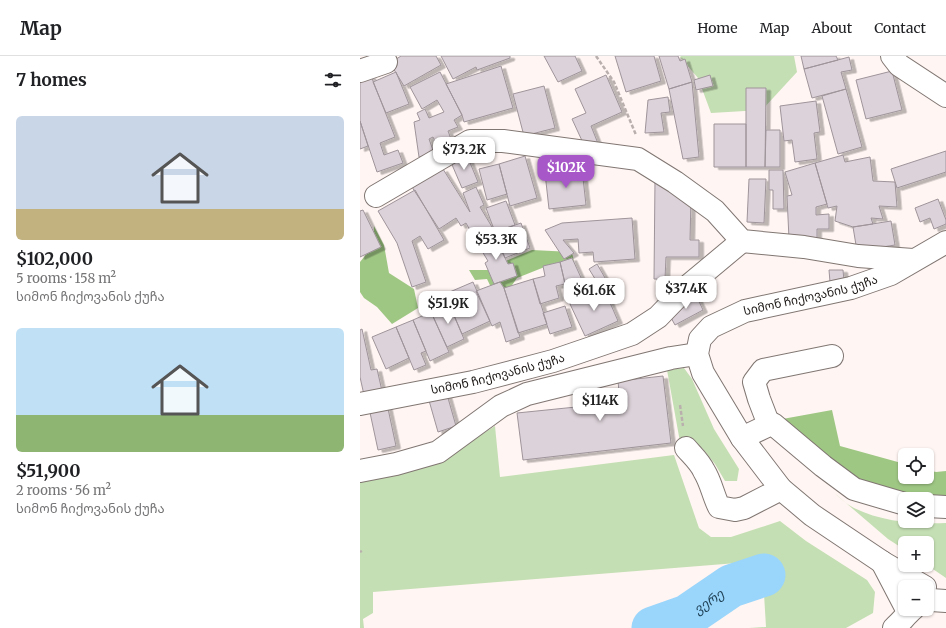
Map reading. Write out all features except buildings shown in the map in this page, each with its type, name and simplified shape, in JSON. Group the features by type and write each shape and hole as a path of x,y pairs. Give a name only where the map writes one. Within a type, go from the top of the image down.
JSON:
{"street":[{"path":"892,56 899,65 946,96"},
{"path":"360,71 386,62"},
{"path":"376,196 470,141 503,141 638,159 675,182 715,211 742,241"},
{"name":"სიმონ ჩიქოვანის ქუჩა","path":"360,404 473,382 552,361 632,334 658,317 688,286 742,241 858,256 913,260"},
{"name":"სიმონ ჩიქოვანის ქუჩა","path":"697,354 700,339 711,327 745,311 851,288 891,274 946,242"},
{"path":"360,471 396,464 438,452 501,406 527,394 671,358 697,354 703,373 742,438 781,489 812,515 882,562 914,580"},
{"path":"769,425 758,399 754,382 763,370 832,356"},
{"path":"742,438 773,424 823,466 854,489 898,502"},
{"path":"686,448 704,470 713,496 719,507 735,510 744,508 781,489"},
{"path":"934,506 946,507"},
{"path":"882,562 898,601"},
{"path":"934,592 946,600"},
{"path":"934,600 946,600"}],"path":[{"path":"596,56 614,82 636,136 638,159"}],"green space":[{"path":"794,56 797,72 762,110 711,113 698,78 680,57"},
{"path":"374,226 384,245 389,273 414,289 418,308 392,324 377,307 364,298 360,292 360,262 373,246"},
{"path":"532,250 572,252 574,262 547,266 517,278 499,304 487,279 475,280 469,270 491,270 508,260"},
{"path":"684,368 692,379 714,429 739,469 737,481 725,481 715,464 702,448 688,446 682,453 667,370"},
{"path":"832,410 840,446 898,462 898,484 934,484 934,472 946,471 946,500 934,499 934,492 898,492 898,495 864,485 777,420"},
{"path":"495,426 500,477 674,455 699,528 711,537 731,537 780,521 806,541 867,580 875,592 873,613 846,628 749,628 766,627 762,561 373,592 373,613 363,619 364,628 360,628 360,479 442,459"},
{"path":"845,502 865,513 898,521 898,528 934,528 934,523 946,523 946,578 934,570 934,536 898,536 898,545 888,539"}],"waterway":[{"name":"ვერე","path":"653,628 687,616 731,586 764,575"}]}
